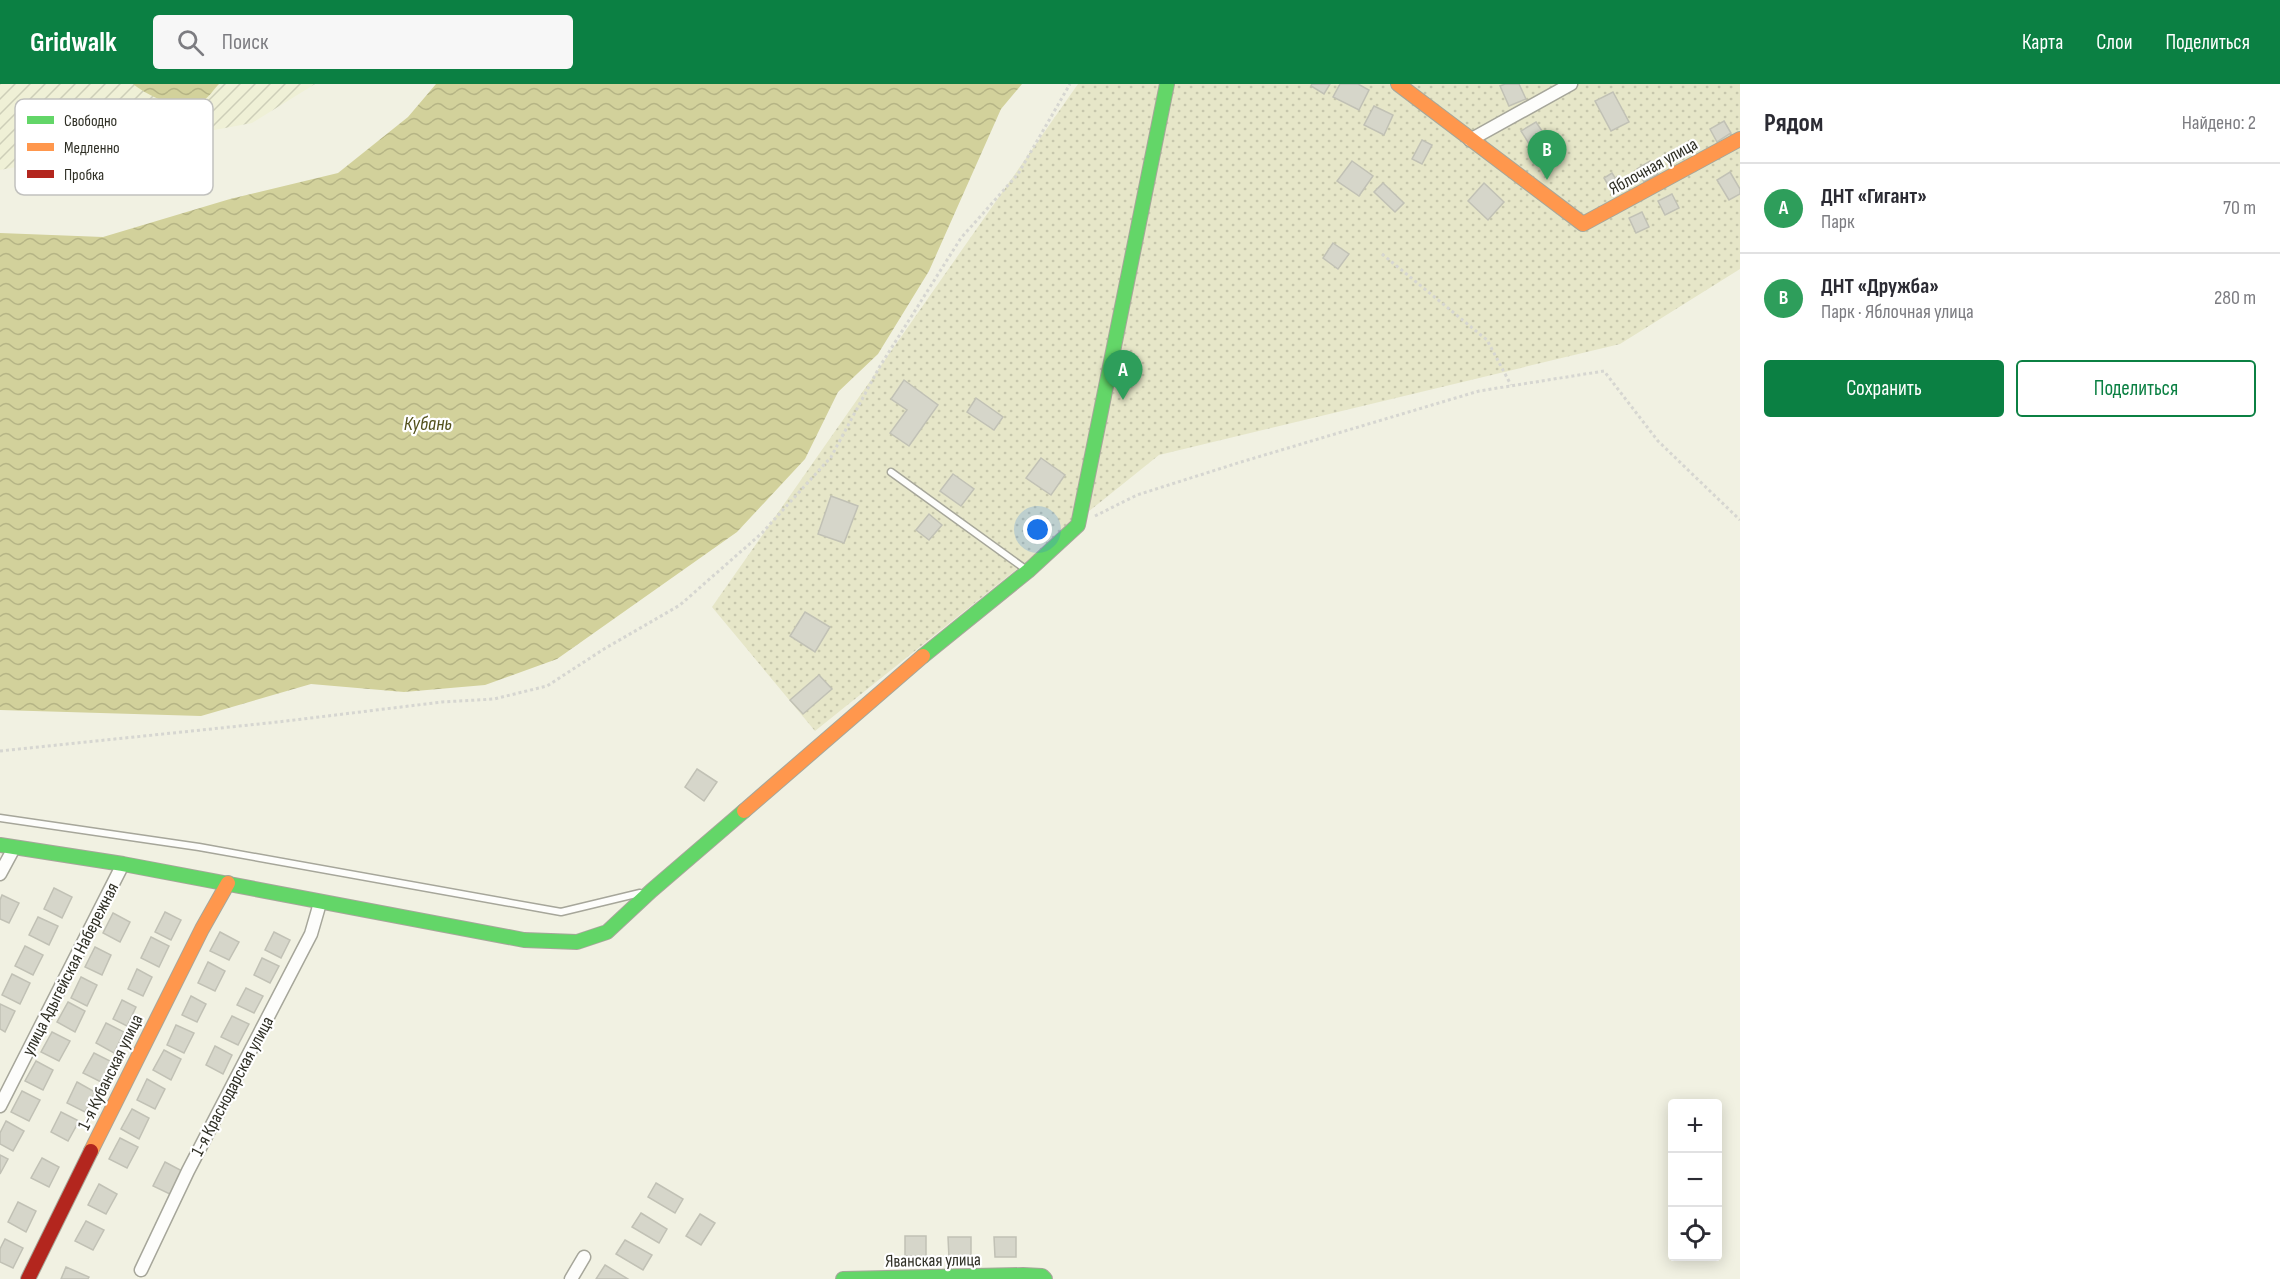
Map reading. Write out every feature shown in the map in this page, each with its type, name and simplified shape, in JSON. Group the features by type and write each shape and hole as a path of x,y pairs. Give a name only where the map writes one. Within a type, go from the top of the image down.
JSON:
{"street":[{"path":"0,874 7,847 123,864 524,940 577,942 608,932 651,891 889,684 1028,571 1078,525 1167,84"},
{"path":"1398,84 1470,140 1571,84"},
{"name":"Яблочная улица","path":"1470,140 1583,224 1740,139"},
{"name":"улица Адыгейская Набережная","path":"0,1106 123,864"},
{"name":"1-я Кубанская улица","path":"28,1279 202,929 228,883"},
{"name":"1-я Краснодарская улица","path":"141,1270 188,1171 311,934 320,903"},
{"path":"571,1279 585,1257"},
{"name":"Яванская улица","path":"843,1279 1042,1276 1045,1279"}],"lane":[{"path":"891,472 1028,571"},
{"path":"0,818 220,851 561,912 651,891"}],"path":[{"path":"0,752 442,702 494,699 547,686 604,649 680,605 762,533 831,457 880,366 961,238 1018,174 1070,84"},
{"path":"1382,254 1487,340 1511,386"},
{"path":"1078,525 1137,495 1479,391 1604,371 1658,441 1740,520"}],"shaded area":[{"path":"0,84 315,84 252,123 213,130 213,99 15,99 15,167 0,170"},
{"path":"1078,84 1740,84 1740,269 1620,344 1159,455 815,731 712,607"}],"water":[{"path":"133,84 219,84 205,99 159,99"},
{"name":"Кубань","path":"436,84 1022,84 1001,109 929,271 878,354 838,392 805,459 737,532 557,659 485,685 404,692 311,684 201,716 0,710 0,233 103,237 230,199 338,173 408,117"}],"building":[{"path":"1312,84 1330,84 1324,94 1311,86"},
{"path":"1340,84 1358,84 1369,90 1359,110 1333,97"},
{"path":"1519,84 1526,99 1509,106 1500,86"},
{"path":"1613,92 1629,122 1611,131 1595,101"},
{"path":"1374,106 1393,115 1384,135 1364,125"},
{"path":"1724,121 1731,133 1717,142 1710,129"},
{"path":"1536,122 1548,140 1533,150 1521,131"},
{"path":"1422,140 1432,145 1422,164 1412,159"},
{"path":"1352,161 1373,176 1359,196 1337,181"},
{"path":"1650,161 1658,174 1644,182 1637,169"},
{"path":"1730,172 1740,189 1740,194 1729,200 1717,180"},
{"path":"1612,173 1623,190 1614,195 1604,178"},
{"path":"1383,183 1404,203 1395,212 1374,192"},
{"path":"1484,183 1504,202 1488,220 1468,201"},
{"path":"1672,194 1679,208 1665,215 1658,201"},
{"path":"1642,212 1649,227 1636,233 1629,218"},
{"path":"1333,243 1349,254 1338,269 1323,258"},
{"path":"904,380 938,405 909,446 890,433 907,410 891,399"},
{"path":"976,398 1003,417 994,430 967,412"},
{"path":"1041,458 1065,475 1051,495 1026,478"},
{"path":"953,474 974,489 961,506 940,491"},
{"path":"831,496 858,506 844,543 818,534"},
{"path":"929,514 942,525 929,540 916,530"},
{"path":"805,612 830,627 815,652 790,636"},
{"path":"819,675 832,689 803,714 790,700"},
{"path":"697,769 717,782 704,801 685,787"},
{"path":"54,888 72,897 62,918 44,909"},
{"path":"2,895 19,903 9,923 0,919"},
{"path":"165,912 181,920 171,940 155,932"},
{"path":"113,913 130,922 120,942 103,933"},
{"path":"38,917 58,926 49,945 29,935"},
{"path":"220,932 239,942 229,960 210,951"},
{"path":"274,932 290,940 281,958 265,950"},
{"path":"151,937 169,946 159,967 141,958"},
{"path":"25,946 43,955 33,975 15,966"},
{"path":"95,947 111,955 102,975 85,967"},
{"path":"262,958 279,966 270,983 254,975"},
{"path":"208,962 225,971 215,991 198,983"},
{"path":"137,969 152,977 143,996 128,989"},
{"path":"12,974 30,983 20,1004 2,995"},
{"path":"81,977 97,985 87,1006 71,998"},
{"path":"246,988 263,996 254,1013 237,1005"},
{"path":"191,996 206,1004 197,1022 182,1015"},
{"path":"122,1000 136,1007 127,1026 113,1019"},
{"path":"68,1002 85,1011 75,1032 57,1022"},
{"path":"0,1004 15,1011 5,1032 0,1029"},
{"path":"232,1016 249,1024 238,1045 221,1037"},
{"path":"106,1023 124,1032 114,1053 96,1043"},
{"path":"176,1025 194,1033 184,1053 167,1045"},
{"path":"52,1032 70,1041 59,1061 41,1052"},
{"path":"215,1046 232,1055 223,1074 206,1065"},
{"path":"164,1050 181,1059 171,1080 153,1070"},
{"path":"94,1053 112,1062 101,1082 83,1073"},
{"path":"36,1061 53,1070 43,1090 25,1081"},
{"path":"147,1079 165,1089 155,1109 137,1100"},
{"path":"77,1082 95,1092 85,1112 67,1103"},
{"path":"22,1091 40,1100 29,1121 11,1112"},
{"path":"132,1109 149,1118 139,1139 121,1129"},
{"path":"61,1112 79,1121 68,1141 51,1132"},
{"path":"6,1121 24,1131 13,1151 0,1144 0,1133"},
{"path":"120,1138 138,1147 127,1168 109,1159"},
{"path":"0,1155 8,1159 0,1174"},
{"path":"42,1158 59,1167 49,1187 31,1178"},
{"path":"165,1162 186,1173 174,1196 153,1186"},
{"path":"656,1183 683,1199 675,1213 648,1197"},
{"path":"99,1184 117,1194 106,1214 88,1205"},
{"path":"18,1202 36,1211 26,1232 8,1222"},
{"path":"641,1213 667,1229 659,1243 632,1227"},
{"path":"700,1214 715,1223 701,1245 686,1236"},
{"path":"86,1221 104,1230 93,1250 75,1241"},
{"path":"905,1236 926,1236 926,1256 905,1256"},
{"path":"948,1237 971,1237 971,1258 949,1258"},
{"path":"994,1237 1016,1237 1016,1257 995,1257"},
{"path":"5,1239 23,1248 13,1268 0,1262 0,1249"},
{"path":"625,1240 652,1255 643,1270 616,1254"},
{"path":"605,1265 628,1279 596,1279"},
{"path":"66,1267 89,1277 88,1279 61,1279"}],"traffic: fast":[{"path":"923,656 1028,571 1078,525 1167,84"},
{"path":"0,845 123,864 524,940 577,942 607,932 744,811"},
{"path":"843,1279 1023,1275 1042,1276 1045,1279"}],"traffic: slow":[{"path":"1398,84 1583,224 1740,139"},
{"path":"744,811 923,656"},
{"path":"91,1151 202,929 228,883"}],"traffic: jam":[{"path":"28,1279 91,1151"}],"place":[{"name":"ДНТ «Дружба»","path":"1547,180"},
{"name":"ДНТ «Гигант»","path":"1123,400"}]}
